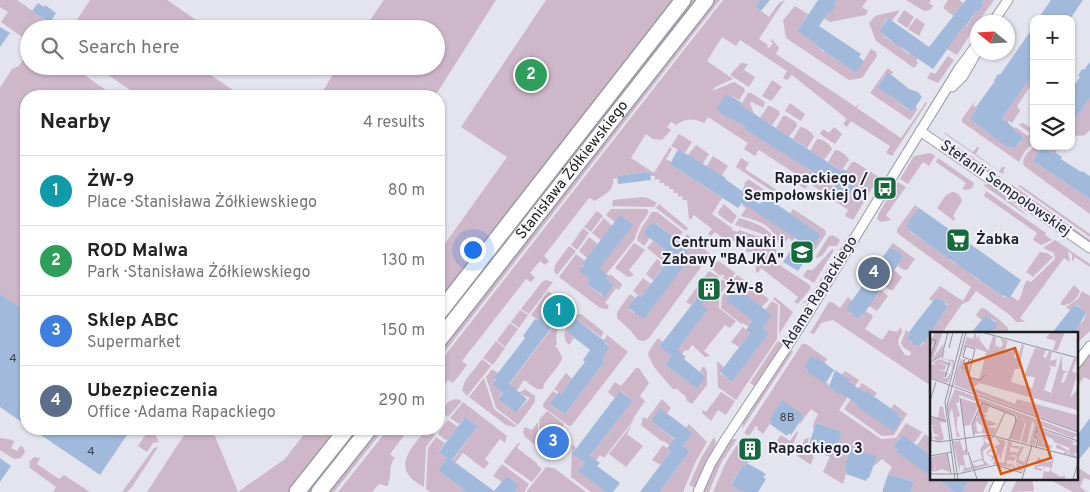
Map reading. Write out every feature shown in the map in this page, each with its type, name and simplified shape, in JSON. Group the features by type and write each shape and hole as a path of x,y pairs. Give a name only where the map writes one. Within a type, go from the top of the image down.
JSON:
{"main road":[{"name":"Stanisława Żółkiewskiego","path":"445,305 683,0"},
{"name":"Stanisława Żółkiewskiego","path":"445,332 706,0"},
{"path":"297,492 342,435"},
{"path":"319,492 364,435"}],"street":[{"path":"998,15 1008,0"},
{"name":"Adama Rapackiego","path":"698,492 711,463 725,440 798,330 920,131 970,54"},
{"name":"Adama Rapackiego","path":"945,94 962,77 972,60"},
{"name":"Stefanii Sempołowskiej","path":"920,131 1090,248"},
{"path":"1078,361 1090,346"},
{"path":"994,492 1000,480"}],"shaded area":[{"path":"0,0 17,0 45,20 20,20 20,36 1,22 8,12 0,7"},
{"path":"90,0 167,0 196,20 77,20"},
{"path":"384,0 496,0 439,90 324,90 333,75 445,75 445,20 370,20"},
{"path":"546,0 676,0 445,296 445,244 507,157 461,127"},
{"path":"689,0 699,0 445,325 445,312"},
{"path":"711,0 720,0 445,351 445,341"},
{"path":"723,0 760,0 755,6 769,17 779,3 785,0 759,39 768,45 767,47 769,48 773,43 772,39 779,48 776,54 856,107 860,102 857,108 901,138 927,103 892,156 886,153 890,146 851,121 847,127 843,124 847,119 792,75 787,80 783,78 787,71 740,40 736,46 722,37 707,61 733,79 715,87 712,91 734,82 744,88 745,91 739,100 732,96 721,113 746,127 846,195 851,192 858,179 846,171 852,162 879,177 853,220 845,216 848,210 809,183 805,189 795,182 799,176 759,150 755,156 744,149 748,143 708,117 704,123 697,120 687,120 676,125 671,122 667,127 671,130 662,140 653,139 646,134 631,158 654,173 670,147 672,149 666,159 671,162 670,164 722,198 712,214 732,228 732,230 738,232 739,230 763,238 776,247 778,264 810,285 811,288 798,304 794,302 798,297 761,268 758,273 756,272 755,255 751,255 751,252 746,252 746,248 742,248 741,244 737,245 737,241 733,241 732,237 728,238 729,245 727,248 722,245 726,240 715,232 711,236 708,234 712,229 694,215 690,220 687,200 683,200 682,196 678,197 678,193 674,193 673,189 669,189 669,186 665,186 664,183 660,183 659,179 655,180 655,176 651,176 650,173 646,172 617,176 617,178 613,179 612,187 608,192 595,201 589,198 544,256 549,261 545,265 540,261 530,273 535,278 531,282 526,279 462,361 467,365 453,383 448,380 445,384 445,355"},
{"path":"837,0 867,0 862,7 868,11 866,15 830,22 824,18"},
{"path":"906,0 931,0 929,3 933,6 930,10 924,11"},
{"path":"948,0 959,0 963,3 958,13 956,12 954,16 943,8"},
{"path":"984,0 994,0 983,15 974,15 984,4 982,3"},
{"path":"795,6 808,14 797,31 856,73 871,49 876,52 877,56 862,78 849,80 786,38 783,20"},
{"path":"900,10 892,21 887,18 879,31 884,34 883,36 891,41 892,39 902,46 901,48 909,54 911,53 918,58 916,61 918,63 914,68 876,41 869,23 875,16"},
{"path":"904,10 914,17 907,28 897,21"},
{"path":"916,18 925,24 919,36 908,29"},
{"path":"970,21 970,35 957,55 947,49 964,26 966,27"},
{"path":"948,56 954,60 938,83 927,78 931,72 935,74"},
{"path":"741,63 748,64 744,70 755,77 749,87 730,75"},
{"path":"20,64 20,75 85,75 106,90 20,90 20,307 0,294 0,88 12,69"},
{"path":"888,68 893,72 891,75 886,74 877,88 903,104 902,106 912,112 916,106 917,110 910,120 870,93"},
{"path":"108,75 210,75 233,90 130,90"},
{"path":"1030,79 1030,87 1017,106 1020,111 1012,123 1009,121 1005,126 1003,124 1005,120 1002,118"},
{"path":"772,80 782,87 771,101 762,96"},
{"path":"748,93 765,102 763,108 752,102 750,103 754,114 741,105"},
{"path":"977,98 973,105 977,108 970,119 1008,147 1014,149 1024,137 1013,129 1015,127 1028,136 1030,133 1030,147 1019,162 962,122 962,119"},
{"path":"1090,98 1090,130 1085,135 1075,135 1075,119"},
{"path":"790,103 805,114 801,121 785,111"},
{"path":"768,106 779,111 780,114 772,125 760,118"},
{"path":"783,116 796,122 797,126 789,137 776,128"},
{"path":"1023,123 1030,127 1030,133 1019,125"},
{"path":"800,127 808,130 814,137 807,148 793,139"},
{"path":"834,127 842,134 835,144 820,134 823,129 829,133"},
{"path":"944,132 973,152 978,146 976,154 999,171 1002,167 1005,167 1003,174 945,134"},
{"path":"679,134 692,142 685,153 671,146"},
{"path":"944,138 1002,178 995,176 943,140"},
{"path":"817,139 826,142 832,149 824,160 810,151"},
{"path":"696,145 709,154 702,165 688,155"},
{"path":"835,150 843,153 849,160 841,171 828,162"},
{"path":"1031,150 1040,150 1033,161 1090,199 1090,214 1024,166 1023,163"},
{"path":"1048,150 1057,150 1054,154"},
{"path":"930,153 935,156 929,166 923,162 908,184 900,179 914,156"},
{"path":"713,156 728,166 721,177 706,167"},
{"path":"741,158 749,163 745,169 786,196 784,199 736,167"},
{"path":"938,158 974,183 972,188 962,189 966,183 936,162"},
{"path":"748,179 771,194 767,200 744,184"},
{"path":"898,182 906,187 886,215 891,220 881,222 877,219 879,213"},
{"path":"987,184 1003,195 1030,218 983,185"},
{"path":"1011,184 1090,240 1090,243 1013,189"},
{"path":"1020,185 1090,234 1090,237 1018,186"},
{"path":"986,191 1046,233 1045,235 1052,240 1041,245 1033,240 1037,233 984,196"},
{"path":"952,192 961,197 962,201 953,216 955,218 954,221 937,208 946,195"},
{"path":"642,197 657,203 654,207 612,206 613,200"},
{"path":"744,203 795,238 792,241 789,238 780,245 773,232 765,225 741,216 746,208 742,205"},
{"path":"659,204 688,228 686,231 656,208"},
{"path":"724,204 737,216 732,224 719,215 718,212"},
{"path":"915,205 919,208 906,227 910,232 951,258 950,260 1002,296 1007,298 1010,295 1018,301 1027,280 1031,282 1055,259 1054,253 1043,248 1055,240 1090,264 1090,267 1075,257 1072,262 1072,254 1068,251 1070,262 1064,258 1020,318 1025,322 1016,322 1010,315 976,291 969,301 962,304 943,332 931,332 948,306 946,302 936,297 932,301 929,299 940,286 963,301 971,287 897,233 897,229"},
{"path":"611,209 647,209 649,212 640,225 634,240 604,277 597,272 615,222 606,215"},
{"path":"793,209 825,230 826,234 812,254 809,254 821,235 790,214"},
{"path":"597,211 603,216 591,232 584,227"},
{"path":"652,212 657,212 683,232 677,240 656,223 654,225 651,222 643,233 650,238 644,246 638,241 637,238 642,227"},
{"path":"604,218 612,226 601,240 592,233"},
{"path":"739,218 766,229 777,243 760,233 735,225"},
{"path":"583,228 589,233 577,250 571,245"},
{"path":"850,233 848,241 811,300 802,304 813,292"},
{"path":"687,234 710,254 649,338 644,341 638,340 617,318 617,312 630,294 637,299 628,309 634,313 674,279 685,265 679,261 689,251 681,242"},
{"path":"833,235 840,240 837,246 829,246 822,256 815,258 829,236"},
{"path":"589,237 598,244 587,258 579,251"},
{"path":"653,241 672,255 663,261 647,248"},
{"path":"634,243 645,250 629,270 633,276 628,277 615,268"},
{"path":"893,243 915,259 907,270 898,266 900,253 890,247"},
{"path":"569,246 576,251 557,275 554,271 555,265"},
{"path":"832,249 834,250 814,283 803,276 807,270 813,270"},
{"path":"1040,252 1047,253 1053,257 1033,277 1026,272"},
{"path":"576,254 585,261 580,271 591,278 587,284 601,295 605,296 614,286 606,279 610,274 622,284 619,290 616,288 605,303 609,306 608,309 600,308 559,277"},
{"path":"657,259 665,265 653,280 646,274"},
{"path":"719,261 735,273 729,282 723,278 722,274 720,276 712,269 715,263"},
{"path":"894,270 902,277 893,290 890,290 884,286"},
{"path":"709,271 719,277 718,279 721,281 722,279 728,284 719,295 719,308 736,321 730,328 725,325 704,351 710,356 705,357 692,345 680,357 675,352 708,309 696,299 691,305 686,302"},
{"path":"737,275 748,283 742,292 757,323 749,327 721,308 722,296"},
{"path":"643,278 651,284 641,297 633,291"},
{"path":"546,280 553,282 529,314 521,309 542,282"},
{"path":"1074,285 1080,291 1077,297 1071,303 1061,305 1061,302"},
{"path":"752,286 769,299 762,307 745,295"},
{"path":"881,290 888,296 877,311 869,306"},
{"path":"548,291 572,308 568,308 560,301 557,305 560,316 564,311 567,314 558,328 557,344 554,348 557,347 562,359 544,384 543,389 537,389 528,383 529,380 527,382 524,380 516,392 508,386 555,324 543,314 538,320 531,315"},
{"path":"1082,291 1090,296 1090,331 1078,342 1078,332 1073,332 1084,320 1086,313 1079,306 1074,305 1070,310 1066,307 1078,299"},
{"path":"775,297 793,312 779,334 780,305 773,299"},
{"path":"848,297 852,301 849,313 859,318 866,311 872,315 873,317 865,329 882,340 889,330 897,332 901,327 902,332 899,344 905,355 910,356 911,352 903,347 901,343 906,330 910,333 907,338 910,342 919,347 930,334 930,385 833,320 821,323 814,334 810,333 829,302 840,308"},
{"path":"772,301 778,305 777,339 736,400 718,387 717,361 724,367 720,373 732,382 769,333 763,328 772,315 765,310"},
{"path":"981,308 984,308 1001,321 1008,328 1008,331 994,332 995,321 989,317 982,320 976,315"},
{"path":"520,310 528,315 519,328 511,322"},
{"path":"576,314 581,314 604,332 601,337 576,319 567,332 574,338 569,345 566,341 565,333"},
{"path":"510,323 518,329 505,347 497,340"},
{"path":"743,327 750,333 739,347 731,342"},
{"path":"607,335 628,352 571,426 569,426 543,407 543,404 553,391 557,394 555,400 553,399 549,404 565,414 603,364 604,360 600,357 610,347 604,340"},
{"path":"658,338 663,342 659,347 671,356 665,365 697,389 706,377 700,371 704,366 707,372 707,385 692,404 677,389 673,389 654,367 648,355"},
{"path":"496,341 505,348 493,365 483,358"},
{"path":"781,341 784,343 756,387 750,383 777,342"},
{"path":"802,344 806,344 827,359 825,363 811,356 804,367 808,370 807,372 829,384 828,386 840,394 850,381 842,375 845,371 859,380 839,410 881,439 896,438 906,423 922,432 914,443 900,437 893,447 898,450 897,452 930,472 930,480 939,480 955,492 911,492 914,482 888,474 892,467 882,459 874,466 876,456 852,448 844,470 847,471 843,484 823,472 831,454 834,454 842,432 816,423 814,430 813,425 818,414 811,409 800,424 804,415 782,401 769,420 771,422 763,434 756,426 749,436 744,433"},
{"path":"791,348 793,352 742,429 743,422"},
{"path":"1090,353 1090,380 1084,377 1078,385 1078,369"},
{"path":"482,359 491,366 467,396 462,390 465,381"},
{"path":"636,368 639,368 649,383 640,396 645,401 632,422 604,458 600,455 594,463 588,459 633,401 621,391 615,398 608,392 615,382 621,386"},
{"path":"492,369 498,373 492,384 503,391 498,399 516,413 530,398 519,393 525,389 535,396 535,402 518,425 496,408 486,377"},
{"path":"566,373 572,379 561,394 554,389"},
{"path":"484,378 494,409 517,426 506,425 469,397"},
{"path":"862,383 877,393 874,397 866,392 856,406 895,430 902,419 898,416 899,414 891,409 894,404 907,414 894,435 882,436 844,409"},
{"path":"721,392 735,401 726,415 718,410 711,421 702,413 703,410 706,412"},
{"path":"456,399 462,401 448,417 445,414 445,406 449,401"},
{"path":"662,399 671,408 667,413 660,409 651,421 678,442 673,448 641,425 643,417 647,419"},
{"path":"463,402 507,436 505,443 500,439 485,459 489,463 484,469 463,453 455,463 452,461 478,426 465,417 459,424 450,418"},
{"path":"547,411 564,424 558,435 562,438 552,432 543,444 549,448 546,452 540,447 539,420"},
{"path":"448,420 458,427 447,441 439,435 445,435 445,424"},
{"path":"538,422 538,447 525,437 523,432 525,427 532,430"},
{"path":"632,424 627,434 643,446 626,467 609,454"},
{"path":"689,424 707,442 695,463 683,492 659,492 690,451 683,446 693,433 686,428"},
{"path":"797,431 798,433 790,451 776,442 781,435 790,441"},
{"path":"925,434 930,438 930,450 928,453 917,445"},
{"path":"145,435 155,435 159,442 153,443 147,452 138,446"},
{"path":"184,435 214,435 238,492 147,492"},
{"path":"303,435 335,435 289,492 238,492 285,459"},
{"path":"348,435 359,435 314,492 302,492"},
{"path":"371,435 379,435 334,492 326,492"},
{"path":"383,435 404,435 390,454 395,458 391,464 389,484 387,486 379,484 372,492 338,492"},
{"path":"422,435 435,435 426,447 424,487 408,474 406,468 407,456"},
{"path":"436,437 445,443 439,451 447,458 438,470 467,492 430,492 426,489 428,448"},
{"path":"714,437 716,442 714,448 695,488 689,485 701,458"},
{"path":"0,438 13,440 11,448 17,451 20,446 23,447 25,452 21,458 14,459 0,450"},
{"path":"807,438 809,438 805,451 814,454 811,465 796,455"},
{"path":"737,439 721,463 709,492 703,492 717,462 731,440"},
{"path":"520,443 517,448 542,469 532,482 504,461"},
{"path":"572,444 576,448 572,454 585,463 579,471 606,492 591,492 571,477"},
{"path":"663,445 671,451 660,465 652,460"},
{"path":"737,445 752,456 745,466 743,465 731,484 744,492 713,492 726,462"},
{"path":"158,447 132,487 127,492 122,492 154,448"},
{"path":"34,457 40,458 37,464 59,479 64,475 90,492 53,492 56,487 30,468 29,462"},
{"path":"502,464 529,484 524,492 514,492 519,485 507,476 502,482 493,476"},
{"path":"546,467 554,468 586,492 526,492"},
{"path":"1078,467 1090,474 1090,480 1084,478 1080,487 1087,492 1073,492 1051,480 1078,480"},
{"path":"968,480 989,480 983,492 962,492"},
{"path":"1017,480 1032,480 1034,491 1011,492"}],"building":[{"path":"760,0 770,0 761,11 755,6"},
{"path":"818,0 837,0 830,14 828,13 819,26 861,54 859,57 864,61 856,73 797,31"},
{"path":"966,0 984,0 982,3 984,4 978,12 976,11 973,15 970,15 970,20 933,69 879,31 888,18 929,47"},
{"path":"1051,0 1083,0 1073,15 1041,15"},
{"path":"38,3 44,7 45,5 56,13 52,20 46,20 32,11"},
{"path":"0,27 10,33 0,47"},
{"path":"1030,32 1030,79 1002,118 1024,137 1014,149 1009,146 1008,148 970,119 998,74 1000,75 1010,60 1015,60 1015,53"},
{"path":"1090,62 1090,98 1075,119 1075,84 1080,77 1078,76 1082,69 1084,70"},
{"path":"887,73 909,89 918,92 922,97 912,112 903,104 877,88"},
{"path":"726,94 841,171 843,169 858,179 851,192 847,195 745,129 746,127 720,113 721,111 717,108"},
{"path":"678,149 726,178 742,191 745,185 757,193 753,199 760,204 765,198 767,200 768,198 821,235 798,271 783,262 798,240 742,203 738,208 670,164"},
{"path":"1040,150 1048,150 1054,154 1055,152 1062,157 1061,159 1090,176 1090,199 1033,161"},
{"path":"650,173 651,180 618,184 617,176"},
{"path":"919,208 1021,280 1011,296 1008,298 1002,296 910,231 906,227 907,223"},
{"path":"620,215 633,225 599,269 609,276 606,279 614,285 605,297 587,284 590,279 579,271 584,265 582,264"},
{"path":"651,222 684,245 683,247 689,251 681,262 685,265 644,319 628,308 638,295 641,297 665,265 661,263 669,253 643,233"},
{"path":"890,247 903,256 900,262 863,315 859,318 855,317 846,309"},
{"path":"708,284 714,288 702,304 708,309 677,350 686,357 684,359 706,377 697,389 665,365 671,356 659,347"},
{"path":"736,287 772,315 763,328 769,333 732,382 720,372 750,333 746,330 753,321 726,300"},
{"path":"0,294 20,307 20,421 0,407"},
{"path":"936,297 946,302 945,304 948,306 924,343 919,347 915,346 907,338 909,332"},
{"path":"1074,305 1086,313 1076,331 1053,332"},
{"path":"558,306 564,311 509,384 527,399 516,413 498,399 503,393 492,384 496,379 494,378 525,338 523,336 535,319 538,320 543,314 549,319"},
{"path":"985,316 998,325 993,332 972,332"},
{"path":"576,319 610,347 602,358 603,364 565,414 549,404 559,392 561,394 585,362 583,360 590,350 567,332"},
{"path":"811,356 816,359 817,357 834,370 825,384 807,372 808,370 804,367"},
{"path":"835,370 865,393 866,391 899,414 898,416 902,419 894,432 856,406 857,404 829,387"},
{"path":"620,391 633,401 590,456 600,463 597,466 620,483 613,492 606,492 578,471 585,463 572,454"},
{"path":"782,400 804,415 791,435 789,433 787,436 770,424 769,420"},
{"path":"660,408 693,433 683,446 690,451 659,492 640,492 671,451 667,448 675,439 651,421"},
{"path":"465,417 478,426 452,460 494,491 507,476 519,485 514,492 467,492 438,470 447,458 439,452"},
{"path":"1090,418 1090,446 1078,461 1078,434"},
{"path":"816,423 842,432 834,455 831,454 831,457 810,450 811,447 808,447"},
{"path":"552,432 563,440 554,452 543,444"},
{"path":"41,435 127,435 100,475"},
{"path":"902,435 930,454 930,475 896,452 898,450 893,447"},
{"path":"851,448 877,456 869,478 866,481 846,474 847,471 844,470"},
{"path":"0,458 11,466 0,482"},
{"path":"747,463 766,474 763,477 766,479 758,492 744,492 731,485 743,465 745,466"},
{"path":"888,474 914,482 911,492 882,492"},
{"path":"938,480 968,480 962,492 955,492"}],"place":[{"name":"ROD Malwa","path":"531,75"},
{"name":"Rapackiego / Sempołowskiej 01","path":"885,188"},
{"name":"Żabka","path":"958,240"},
{"name":"Centrum Nauki i Zabawy \"BAJKA\"","path":"802,252"},
{"name":"Ubezpieczenia","path":"874,273"},
{"name":"ŻW-8","path":"709,289"},
{"name":"ŻW-9","path":"559,311"},
{"name":"Sklep ABC","path":"553,442"},
{"name":"Rapackiego 3","path":"750,449"}]}
